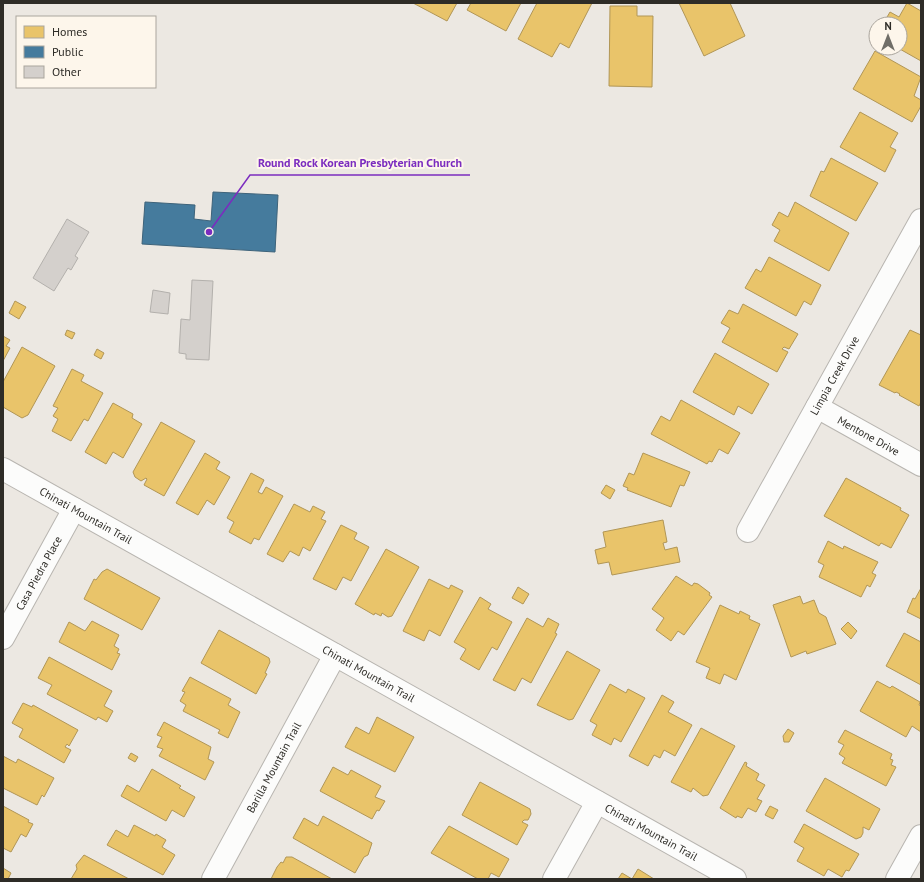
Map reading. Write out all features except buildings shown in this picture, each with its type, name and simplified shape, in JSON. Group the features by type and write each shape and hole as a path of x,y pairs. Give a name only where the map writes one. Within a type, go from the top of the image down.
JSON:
{"street":[{"name":"Limpia Creek Drive","path":"748,531 921,220"},
{"name":"Mentone Drive","path":"817,407 921,465"},
{"name":"Chinati Mountain Trail","path":"3,470 735,879"},
{"name":"Casa Piedra Place","path":"3,638 74,509"},
{"name":"Barilla Mountain Trail","path":"213,879 335,655"},
{"path":"554,879 598,802"},
{"path":"897,879 921,836"}],"place":[{"name":"Round Rock Korean Presbyterian Church","path":"209,232"}]}
